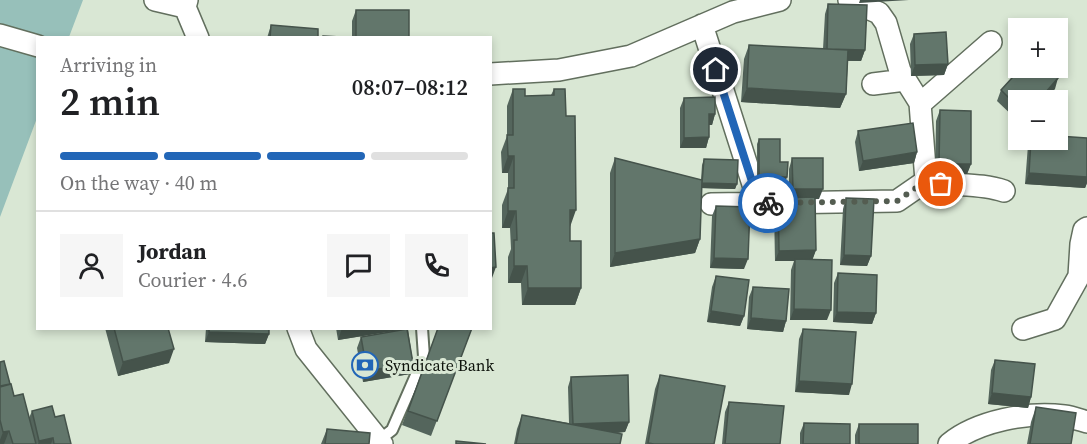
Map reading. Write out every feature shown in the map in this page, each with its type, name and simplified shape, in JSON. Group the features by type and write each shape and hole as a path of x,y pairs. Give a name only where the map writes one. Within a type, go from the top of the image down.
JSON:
{"street":[{"path":"155,0 186,4 197,36"},
{"path":"492,74 559,70 631,56 733,12 780,0"},
{"path":"849,0 879,13 886,23 900,71 920,104 926,181"},
{"path":"702,25 759,203"},
{"path":"0,35 36,45"},
{"path":"920,104 991,42"},
{"path":"873,84 906,80"},
{"path":"711,204 897,201 926,181 993,187 1004,191"},
{"path":"1023,329 1055,319 1079,276 1085,241"},
{"path":"299,330 306,349 380,442"},
{"path":"949,444 959,436 984,425 1030,415 1065,416 1087,422"}],"lane":[{"path":"380,442 393,430 424,357 422,330"}],"water":[{"path":"0,0 83,0 69,36 36,36 36,121 0,217"}],"building":[{"path":"828,4 867,5 865,50 827,49"},
{"path":"356,10 409,10 409,36 356,36"},
{"path":"271,25 318,29 318,36 270,36"},
{"path":"946,32 948,64 915,65 914,34"},
{"path":"749,45 848,50 846,94 747,88"},
{"path":"1012,78 1058,78 1048,90 1008,90 1008,97 1001,90"},
{"path":"513,89 525,89 525,96 554,95 554,89 565,89 566,116 575,116 576,210 570,210 570,241 581,241 581,288 528,288 527,266 514,266 514,240 517,240 516,211 508,211 508,188 514,188 514,156 508,156 507,135 513,135"},
{"path":"715,97 715,114 709,114 709,137 684,138 684,98"},
{"path":"940,110 971,111 971,164 939,164"},
{"path":"913,123 917,152 863,161 858,131"},
{"path":"1068,137 1087,138 1087,177 1029,173 1030,150 1068,150"},
{"path":"759,139 780,139 780,162 788,162 787,177 759,177"},
{"path":"615,158 702,180 700,239 615,253"},
{"path":"792,158 823,158 823,189 793,189"},
{"path":"704,159 738,160 737,184 702,183"},
{"path":"815,197 816,250 779,251 778,198"},
{"path":"846,198 874,199 871,256 844,255"},
{"path":"716,206 750,207 748,259 714,258"},
{"path":"492,233 494,233 496,267 492,268"},
{"path":"795,259 832,260 831,310 794,309"},
{"path":"838,273 877,275 876,313 837,312"},
{"path":"716,276 749,280 744,316 711,311"},
{"path":"753,287 789,289 786,321 751,318"},
{"path":"803,329 856,332 852,384 799,381"},
{"path":"115,330 169,330 174,349 123,362"},
{"path":"209,330 269,330 269,334 209,332"},
{"path":"407,330 413,363 367,371 361,337"},
{"path":"437,330 471,330 437,421 408,411"},
{"path":"995,360 1035,364 1031,397 992,393"},
{"path":"4,361 10,384 0,386 0,362"},
{"path":"628,375 629,422 573,424 571,377"},
{"path":"660,375 725,386 714,444 648,443"},
{"path":"11,384 14,396 23,394 36,444 13,444 9,431 3,432 0,420 0,387"},
{"path":"729,402 784,406 780,444 725,444"},
{"path":"52,406 55,417 64,415 71,444 54,444 53,438 39,441 32,411"},
{"path":"1036,407 1076,413 1071,444 1030,444"},
{"path":"522,415 622,434 620,444 516,444"},
{"path":"804,423 850,424 850,444 803,444"},
{"path":"859,424 918,424 918,444 859,444"},
{"path":"327,429 370,433 369,444 325,444"},
{"path":"456,441 486,444 456,444"}],"way so far":[{"path":"768,203 897,201 926,181 941,184"}],"place":[{"name":"Syndicate Bank","path":"365,365"}],"route":[{"path":"716,70 759,203 768,203"}]}
